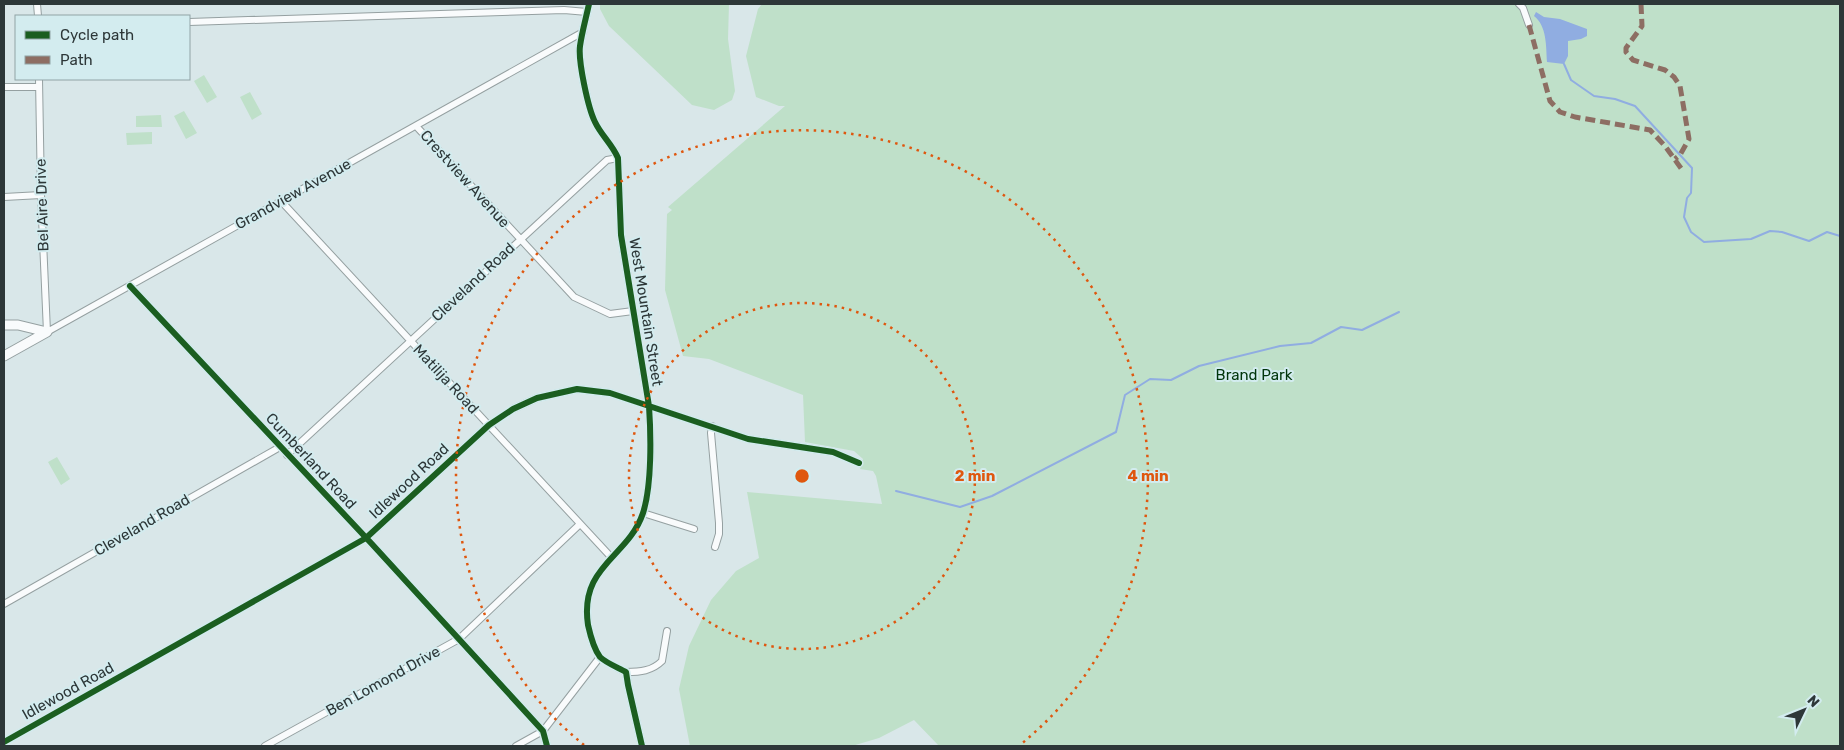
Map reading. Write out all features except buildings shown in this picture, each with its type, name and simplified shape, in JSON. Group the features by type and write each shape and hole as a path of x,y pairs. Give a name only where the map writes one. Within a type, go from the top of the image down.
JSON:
{"street":[{"name":"West Mountain Street","path":"588,4 579,48 580,63 591,114 596,125 614,148 618,158 621,235 649,406 648,481 643,513 628,538 611,557 591,585 586,609 590,634 600,657"},
{"path":"1518,4 1524,8 1529,25"},
{"path":"190,22 564,10 587,12"},
{"name":"Grandview Avenue","path":"4,356 582,32"},
{"name":"Bel Aire Drive","path":"39,80 41,195 47,332"},
{"path":"4,87 39,86"},
{"name":"Crestview Avenue","path":"416,126 574,296 610,314 633,311"},
{"name":"Cleveland Road","path":"287,454 607,160 618,158"},
{"path":"4,197 41,195"},
{"name":"Matilija Road","path":"280,201 611,557"},
{"name":"Cumberland Road","path":"130,286 459,639 543,732 547,746"},
{"path":"4,325 18,324 47,332"},
{"name":"Idlewood Road","path":"4,742 366,538 489,425 513,409 537,398 577,389 610,393 748,438 833,452 860,463"},
{"path":"712,426 711,433 719,523 715,547"},
{"name":"Cleveland Road","path":"4,604 280,447"},
{"path":"643,513 694,530"},
{"name":"Ben Lomond Drive","path":"265,746 459,639 580,524"},
{"path":"516,746 543,732 600,657 626,672 649,670 662,661 666,631"},
{"path":"626,672 642,746"}],"green space":[{"path":"600,4 729,4 728,39 735,91 732,100 714,110 692,105 609,26 600,9"},
{"name":"Brand Park","path":"762,4 1840,4 1840,746 939,746 914,720 879,738 852,746 690,746 679,689 689,646 711,600 736,571 759,558 747,492 882,504 876,476 873,471 860,469 863,459 854,451 805,442 803,395 709,359 683,356 665,290 667,214 672,210 668,207 785,106 779,106 756,97 746,56 758,9"},
{"path":"204,75 217,97 207,103 194,81"},
{"path":"250,92 262,114 252,120 240,97"},
{"path":"184,111 197,133 186,139 174,116"},
{"path":"161,115 162,127 136,127 136,116"},
{"path":"152,132 152,144 127,145 126,133"},
{"path":"57,457 70,479 61,485 48,462"}],"water":[{"path":"1536,12 1544,17 1560,19 1587,29 1587,36 1568,41 1568,56 1564,64 1547,62 1544,31 1534,16"}],"waterway":[{"path":"1564,64 1571,80 1594,96 1615,99 1635,106 1692,168 1691,193 1687,198 1684,217 1691,232 1704,242 1751,239 1770,231 1782,232 1809,241 1827,232 1840,236"},
{"path":"896,491 960,507 992,496 1116,432 1125,395 1150,379 1171,380 1199,366 1280,346 1311,343 1341,327 1362,330 1399,312"}],"marked path":[{"path":"1641,4 1642,26 1626,48 1626,52 1633,60 1665,70 1674,77 1680,86 1689,139 1680,155 1675,159"},
{"path":"1529,25 1550,101 1560,112 1575,117 1650,130 1665,146 1683,171"}],"cycle path":[{"path":"589,4 580,46 584,84 589,106 597,127 618,158 621,235 649,406 650,445 648,489 643,513 627,541 597,575 587,605 588,625 594,646 600,657 626,672 642,746"},
{"path":"130,286 371,543 543,731 547,746"},
{"path":"4,742 366,538 489,425 513,409 537,398 577,389 610,393 748,439 833,452 859,463"}]}
